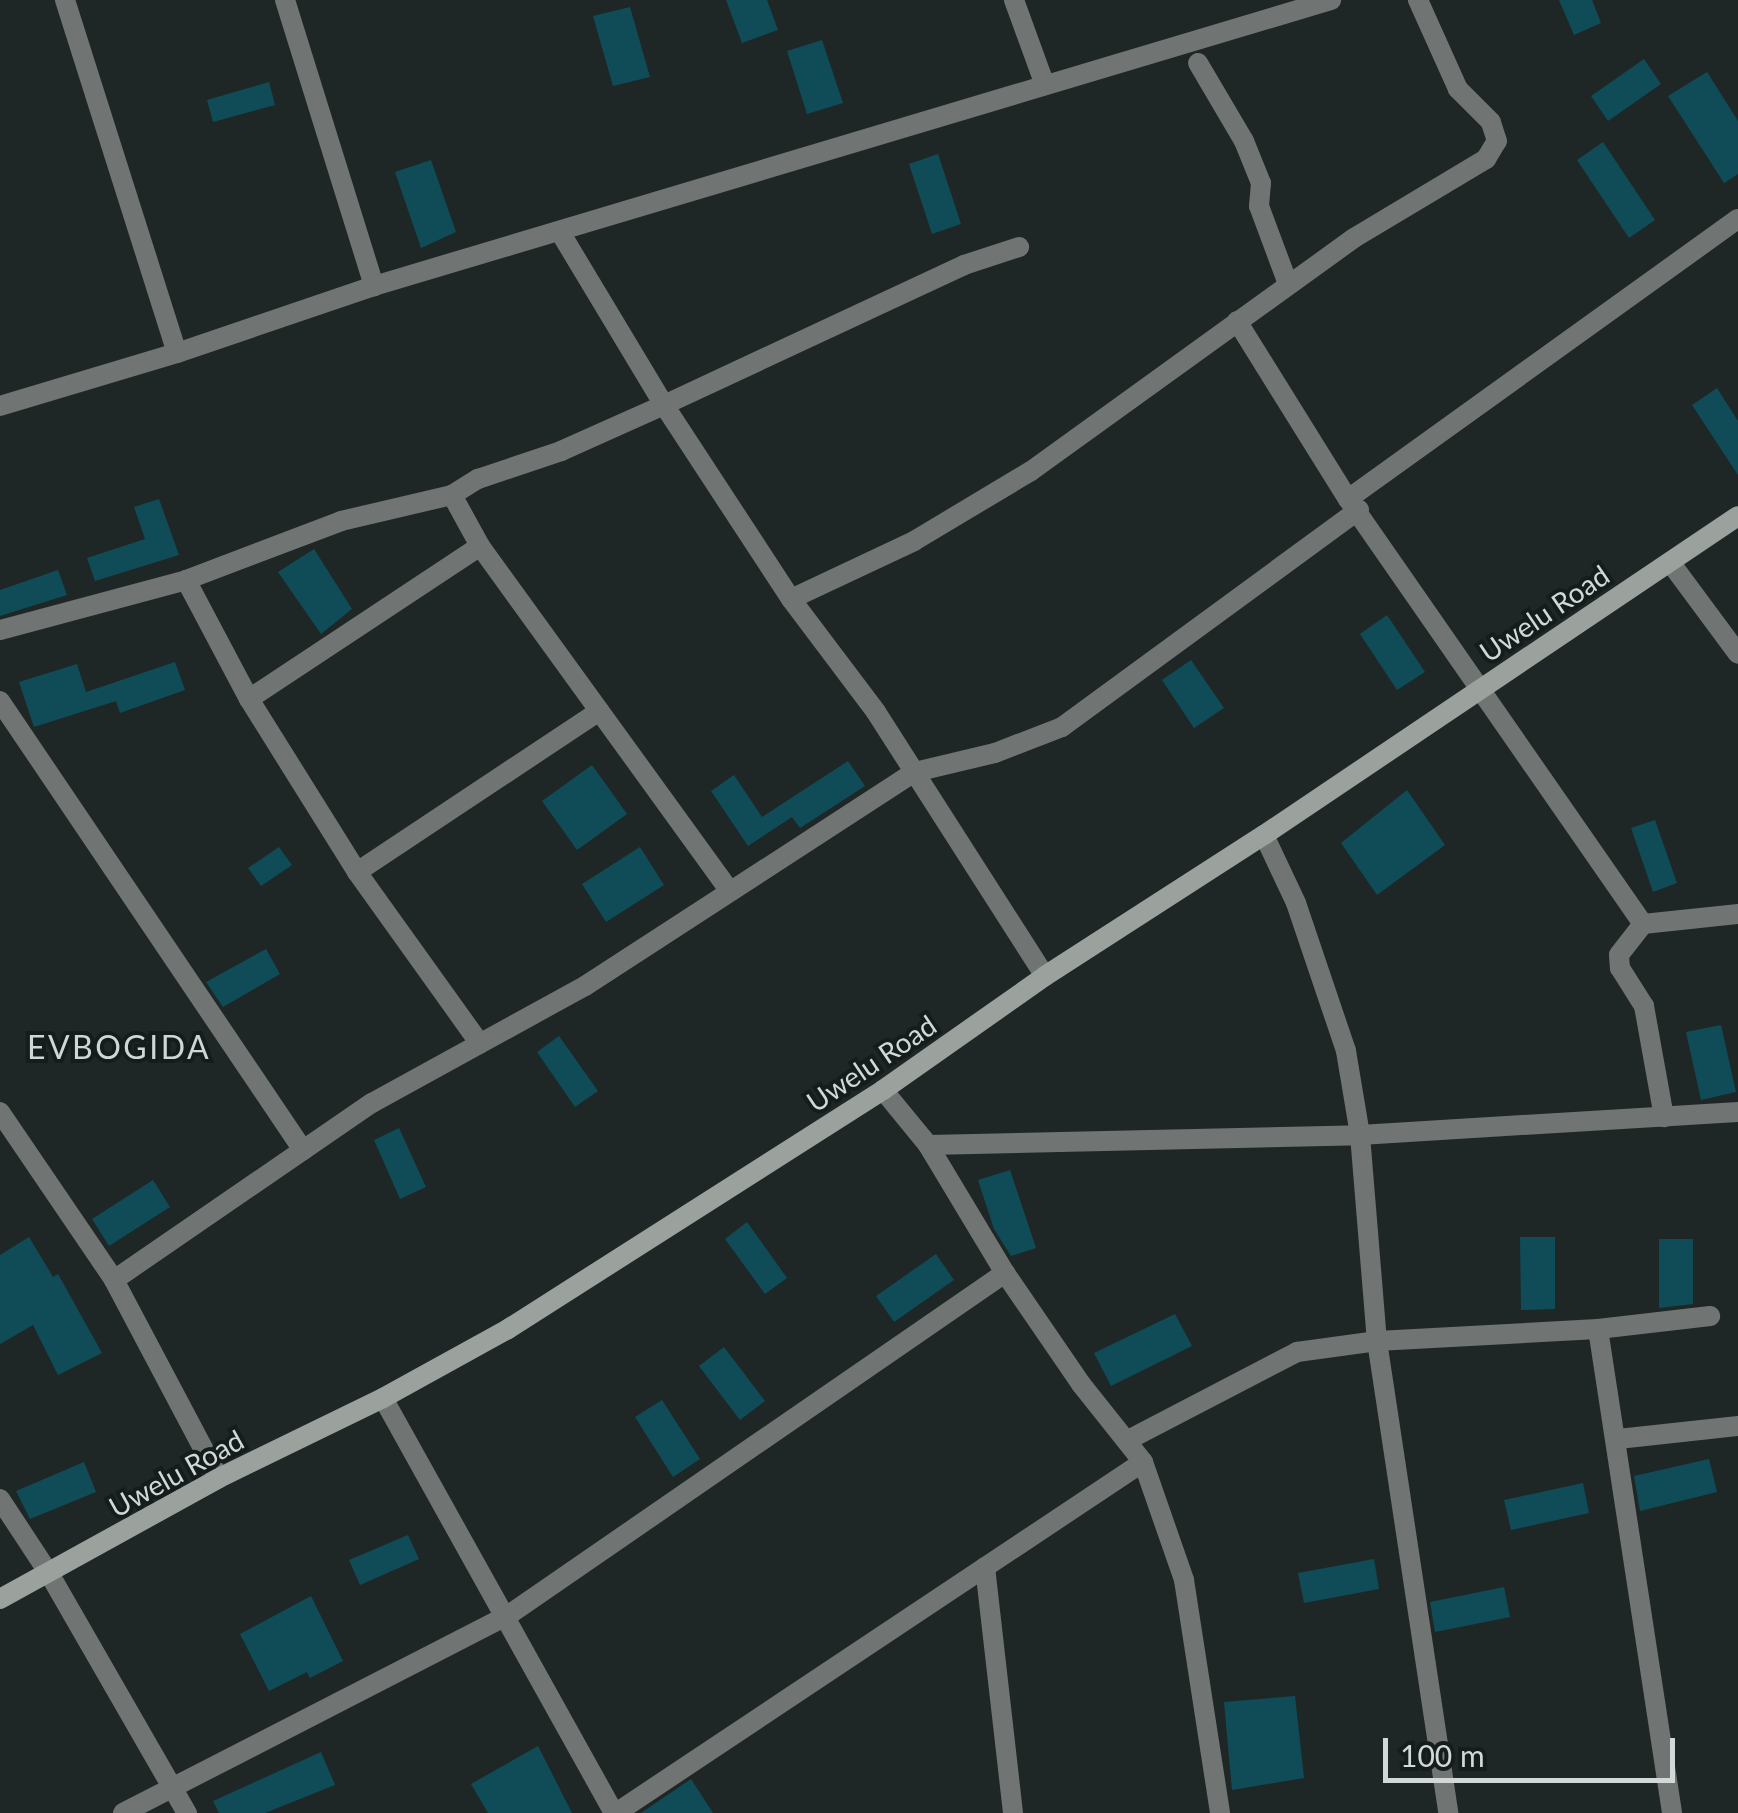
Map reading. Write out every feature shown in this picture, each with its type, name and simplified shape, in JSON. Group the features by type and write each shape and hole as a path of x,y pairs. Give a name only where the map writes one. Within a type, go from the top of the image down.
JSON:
{"street":[{"path":"64,0 178,353"},
{"path":"285,0 374,286"},
{"path":"1014,0 1045,85"},
{"path":"0,406 178,353 374,286 1331,0"},
{"path":"792,599 914,541 1031,471 1354,238 1486,158 1497,141 1491,122 1458,89 1418,0"},
{"path":"1198,63 1244,142 1261,183 1259,206 1288,284"},
{"path":"114,1280 372,1103 585,986 914,772 995,753 1062,727 1738,220"},
{"path":"560,232 664,405 792,599 876,712 1045,976"},
{"path":"0,630 186,580 341,521 452,495 478,480 561,451 964,266 1018,246"},
{"path":"1237,321 1354,505 1643,924"},
{"path":"452,495 480,546 730,892"},
{"name":"Uwelu Road","path":"0,1599 50,1575 219,1478 383,1398 508,1329 883,1090 1045,976 1264,835 1738,516"},
{"path":"249,699 480,546"},
{"path":"1670,562 1738,654"},
{"path":"186,580 249,699 357,872 480,1044"},
{"path":"0,702 303,1150"},
{"path":"357,872 599,711"},
{"path":"1264,835 1296,903 1346,1051 1360,1135 1376,1341 1448,1813"},
{"path":"1664,1116 1644,1006 1620,968 1619,955 1643,924 1738,914"},
{"path":"883,1090 928,1145 1005,1273 1081,1384 1144,1462 1184,1580 1220,1813"},
{"path":"0,1112 114,1280 219,1478"},
{"path":"928,1145 1360,1135 1738,1112"},
{"path":"123,1813 507,1616 1005,1273"},
{"path":"1128,1440 1298,1352 1376,1341 1598,1329 1710,1316"},
{"path":"1598,1329 1618,1439 1672,1813"},
{"path":"383,1398 615,1813 1144,1462"},
{"path":"1618,1439 1738,1426"},
{"path":"0,1499 50,1575 187,1813"},
{"path":"986,1568 1013,1813"}],"building":[{"path":"726,0 767,0 778,30 742,43"},
{"path":"1559,0 1592,0 1601,23 1574,35"},
{"path":"630,7 650,77 613,86 593,16"},
{"path":"822,40 843,103 807,114 787,51"},
{"path":"1644,59 1661,84 1608,121 1591,96"},
{"path":"1707,72 1738,121 1738,174 1724,183 1668,96"},
{"path":"269,82 275,105 213,122 207,100"},
{"path":"1603,142 1655,220 1629,238 1577,160"},
{"path":"938,154 961,224 932,234 909,164"},
{"path":"431,160 456,232 421,248 395,172"},
{"path":"1717,388 1738,421 1738,475 1692,405"},
{"path":"159,499 179,555 95,581 87,558 145,539 134,507"},
{"path":"314,549 352,609 321,634 278,572"},
{"path":"58,570 67,595 0,616 0,590"},
{"path":"1387,615 1425,672 1397,690 1360,634"},
{"path":"1191,660 1224,708 1194,728 1162,680"},
{"path":"175,662 185,690 120,713 116,701 34,727 19,682 77,664 86,692"},
{"path":"848,761 865,786 800,828 792,817 748,846 711,791 734,775 762,817"},
{"path":"592,765 627,814 577,850 542,801"},
{"path":"1407,790 1445,845 1377,895 1341,843"},
{"path":"1655,820 1677,883 1653,892 1631,828"},
{"path":"279,847 292,865 261,886 248,868"},
{"path":"640,847 664,885 606,922 582,884"},
{"path":"266,949 280,974 223,1007 206,982"},
{"path":"1721,1025 1736,1092 1701,1100 1686,1032"},
{"path":"559,1036 598,1091 575,1107 537,1052"},
{"path":"399,1128 426,1187 400,1199 374,1140"},
{"path":"1010,1170 1036,1248 1011,1256 994,1229 978,1180"},
{"path":"153,1180 170,1207 109,1246 92,1219"},
{"path":"747,1222 787,1278 765,1294 725,1239"},
{"path":"29,1237 53,1277 58,1274 102,1353 58,1375 33,1325 0,1344 0,1255"},
{"path":"1520,1237 1555,1237 1555,1309 1521,1310"},
{"path":"1659,1239 1693,1239 1693,1304 1659,1308"},
{"path":"936,1254 954,1280 894,1322 876,1296"},
{"path":"1175,1314 1192,1346 1111,1386 1094,1353"},
{"path":"724,1347 765,1401 740,1420 699,1366"},
{"path":"662,1400 700,1459 673,1477 635,1417"},
{"path":"1709,1459 1717,1492 1640,1511 1634,1476"},
{"path":"84,1462 96,1492 30,1519 16,1491"},
{"path":"1583,1483 1589,1513 1511,1530 1504,1500"},
{"path":"408,1535 419,1559 360,1585 349,1560"},
{"path":"1374,1559 1379,1589 1304,1603 1298,1573"},
{"path":"1504,1587 1510,1617 1435,1632 1430,1602"},
{"path":"311,1596 343,1661 310,1678 307,1672 269,1691 240,1634"},
{"path":"1295,1696 1304,1778 1232,1790 1224,1702"},
{"path":"538,1746 572,1813 488,1813 471,1784"},
{"path":"321,1752 335,1785 265,1813 219,1813 213,1801"},
{"path":"691,1779 713,1813 641,1813"}],"district":[{"name":"EVBOGIDA","path":"119,1047"}]}
